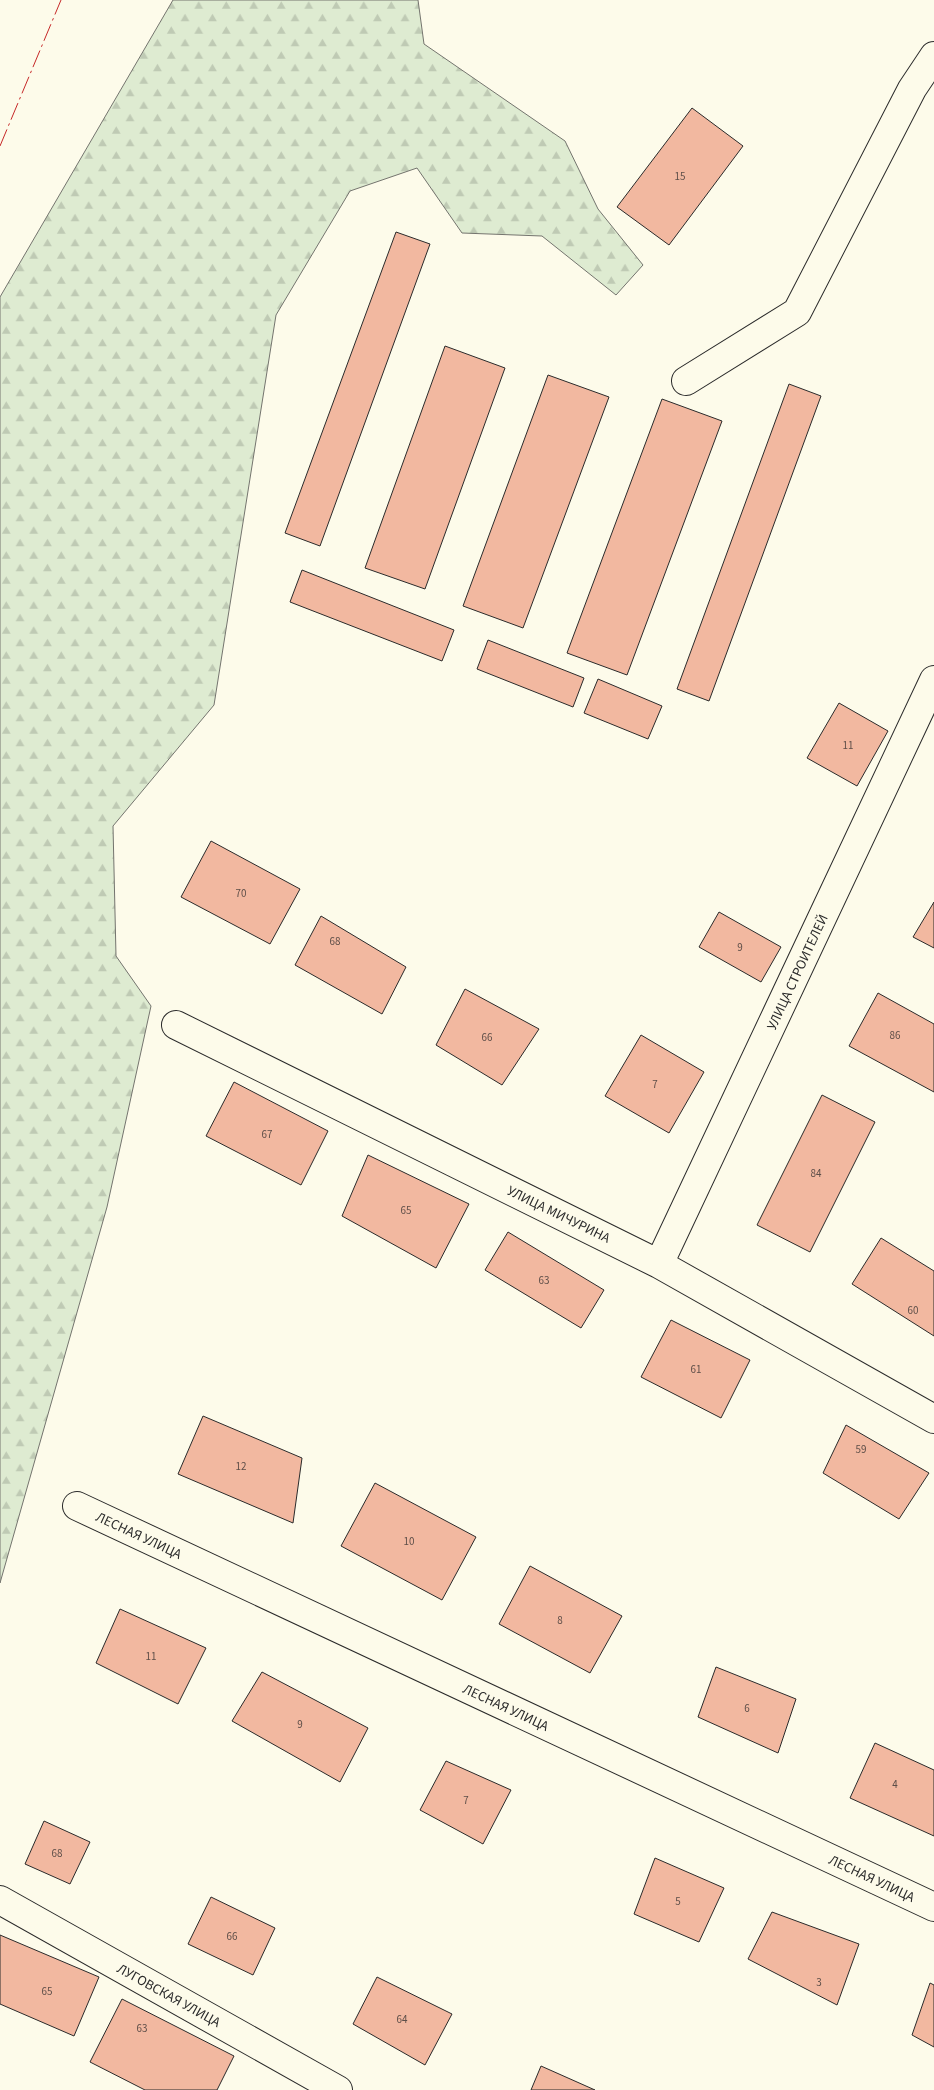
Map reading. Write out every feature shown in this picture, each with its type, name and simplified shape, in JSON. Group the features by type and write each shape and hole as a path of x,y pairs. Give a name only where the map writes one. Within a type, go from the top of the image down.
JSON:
{"street":[{"path":"686,381 797,312 912,89 934,56"},
{"name":"УЛИЦА СТРОИТЕЛЕЙ","path":"659,1264 934,680"},
{"name":"УЛИЦА МИЧУРИНА","path":"176,1025 659,1264 934,1419"},
{"name":"ЛЕСНАЯ УЛИЦА","path":"77,1506 934,1907"},
{"name":"ЛУГОВСКАЯ УЛИЦА","path":"0,1900 338,2090"}],"green space":[{"path":"173,0 418,0 424,44 565,141 598,209 643,265 616,295 542,236 462,233 417,168 350,191 276,315 214,705 113,826 116,956 151,1006 107,1207 0,1583 0,297"}],"building":[{"path":"692,108 743,146 669,245 617,207"},
{"path":"396,232 430,244 320,546 285,533"},
{"path":"445,346 505,368 425,589 365,568"},
{"path":"548,375 609,397 523,628 463,606"},
{"path":"789,384 821,396 709,701 677,689"},
{"path":"662,399 722,421 627,675 567,653"},
{"path":"302,570 454,630 442,661 290,602"},
{"path":"488,640 584,678 573,707 477,669"},
{"path":"598,679 662,706 648,739 584,713"},
{"path":"839,703 888,731 857,786 807,758"},
{"path":"211,841 300,889 270,944 181,897"},
{"path":"934,902 934,948 913,937"},
{"path":"719,912 781,947 761,982 699,947"},
{"path":"321,916 406,967 382,1014 295,965"},
{"path":"465,989 539,1029 502,1085 436,1045"},
{"path":"878,993 934,1024 934,1092 849,1046"},
{"path":"641,1035 704,1072 669,1133 605,1096"},
{"path":"234,1082 328,1131 301,1185 206,1136"},
{"path":"822,1095 875,1122 810,1252 757,1225"},
{"path":"368,1155 469,1204 436,1268 342,1216"},
{"path":"508,1232 604,1290 581,1328 485,1270"},
{"path":"881,1238 934,1271 934,1336 852,1284"},
{"path":"671,1320 750,1360 721,1418 641,1377"},
{"path":"203,1416 302,1458 293,1523 178,1474"},
{"path":"846,1425 929,1473 899,1519 823,1473"},
{"path":"375,1483 476,1537 442,1600 341,1546"},
{"path":"530,1566 622,1616 590,1673 499,1624"},
{"path":"120,1609 206,1648 178,1704 96,1663"},
{"path":"716,1667 796,1699 778,1753 698,1717"},
{"path":"262,1672 368,1728 340,1782 232,1721"},
{"path":"875,1743 934,1770 934,1836 850,1798"},
{"path":"446,1761 511,1790 483,1844 420,1810"},
{"path":"44,1821 90,1842 70,1884 25,1864"},
{"path":"655,1858 724,1888 699,1942 634,1914"},
{"path":"211,1897 275,1928 253,1975 188,1944"},
{"path":"772,1912 859,1944 837,2005 748,1959"},
{"path":"0,1935 99,1977 74,2036 0,2004"},
{"path":"377,1977 452,2014 425,2065 353,2024"},
{"path":"930,1983 934,1985 934,2047 912,2035"},
{"path":"122,1999 234,2056 217,2090 145,2090 90,2062"},
{"path":"541,2066 595,2090 531,2090"}],"power":[{"path":"0,146 61,0"}]}
